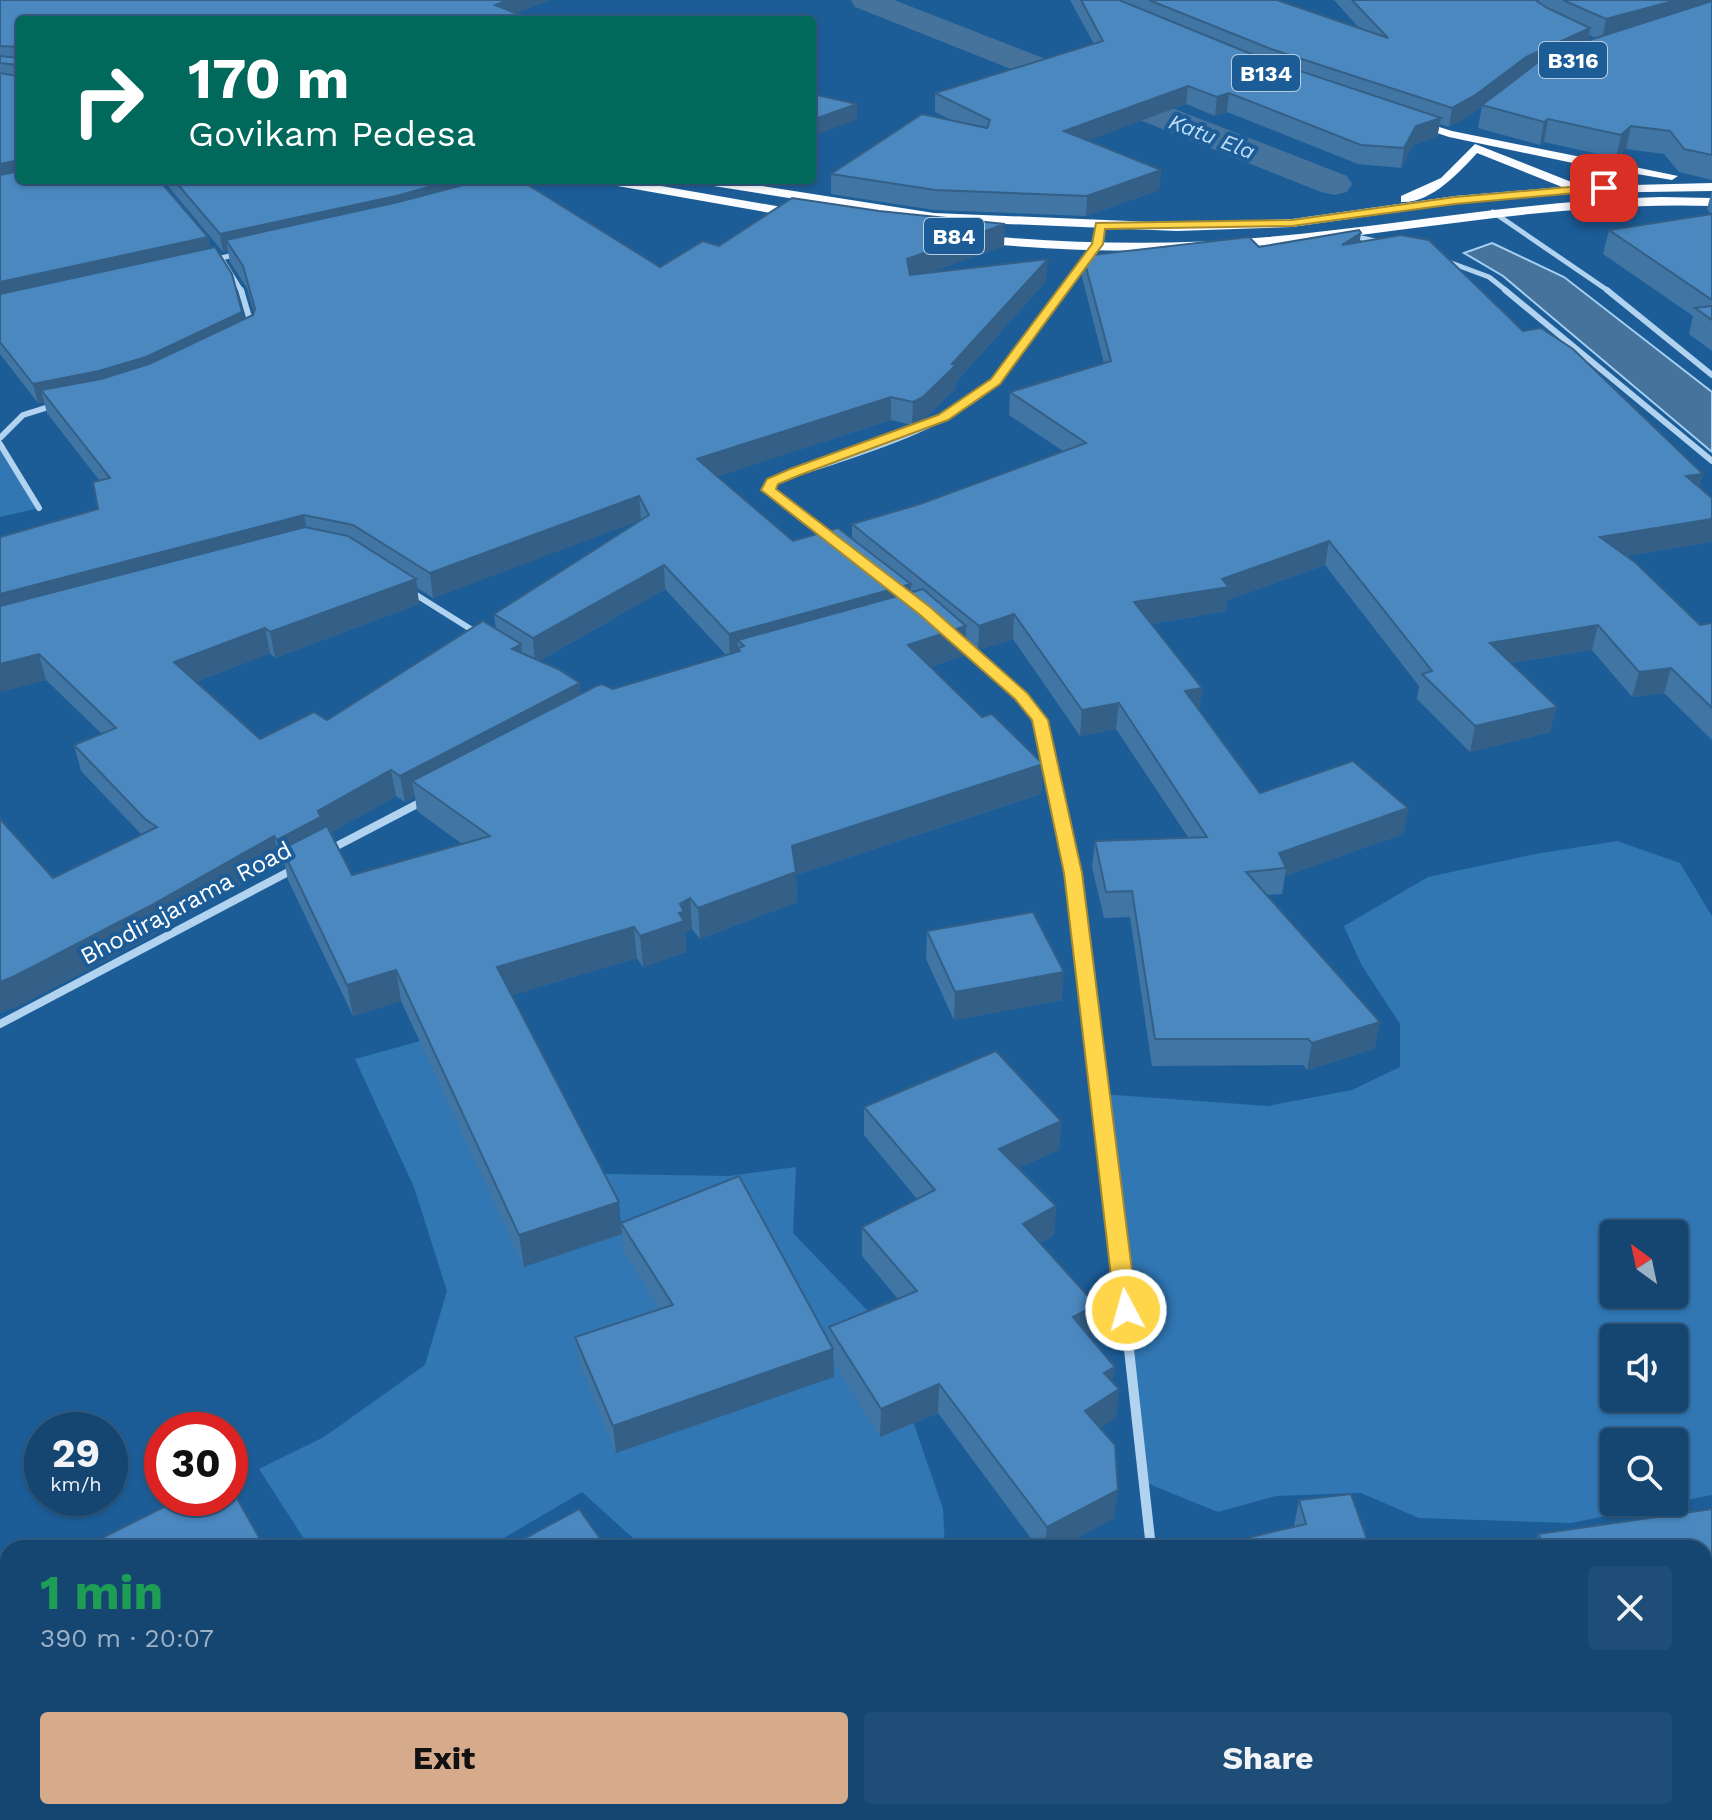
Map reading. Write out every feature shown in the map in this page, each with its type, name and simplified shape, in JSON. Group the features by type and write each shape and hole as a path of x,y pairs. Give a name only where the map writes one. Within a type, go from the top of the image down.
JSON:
{"main road":[{"path":"1407,120 1449,134 1712,185"},
{"path":"1449,134 1471,127"},
{"path":"1449,134 1475,148 1605,201"},
{"path":"1371,212 1445,181 1475,148"},
{"path":"1577,160 1630,186 1648,201"},
{"path":"629,184 813,216"},
{"name":"B84","path":"726,184 934,217 1100,225 1292,223 1455,200 1578,189 1712,185"},
{"name":"B84","path":"965,237 1097,244 1245,241 1340,232 1493,211 1605,201 1712,202"}],"street":[{"path":"512,188 526,184"},
{"path":"1493,211 1611,293 1712,375"},
{"path":"840,546 768,490 772,482 918,429 965,404 996,381 1097,244 1100,225"},
{"path":"1340,232 1385,243"},
{"path":"213,248 242,292 253,333"},
{"path":"206,261 251,251"},
{"path":"1441,259 1489,277 1712,461"},
{"path":"0,438 11,421 37,409 64,404"},
{"path":"0,444 39,508"},
{"path":"408,589 488,641"},
{"path":"946,630 1021,696 1040,720 1073,873 1150,1540"},
{"name":"Bhodirajarama Road","path":"323,853 429,797"},
{"name":"Bhodirajarama Road","path":"0,1024 298,867"}],"shaded area":[{"path":"1492,243 1564,277 1712,392 1712,452 1503,276 1464,253"},
{"path":"0,449 39,508 0,517"},
{"path":"1617,841 1680,863 1712,916 1712,1495 1688,1500 1688,1428 1600,1428 1600,1516 1606,1516 1571,1523 1419,1518 1361,1493 1276,1496 1218,1512 1144,1482 1101,1094 1268,1106 1352,1090 1400,1067 1400,1024 1361,964 1344,926 1428,877 1535,854"},
{"path":"482,1024 499,1108 607,1174 728,1176 796,1167 793,1233 867,1310 888,1348 943,1509 945,1540 635,1540 582,1492 501,1540 305,1540 259,1469 324,1437 425,1365 447,1291 414,1187 355,1059"}],"building":[{"path":"0,0 508,0 495,5 523,16 16,16 16,47 0,46"},
{"path":"1081,0 1119,0 1261,58 1441,118 1416,126 1404,148 1361,145 1229,93 1217,97 1188,86 1064,131 1161,170 1087,196 935,190 831,174 922,114 987,128 990,120 935,93 1103,41"},
{"path":"1149,0 1277,0 1388,38 1352,0 1535,0 1590,28 1526,57 1474,96 1452,108 1271,49"},
{"path":"1563,0 1677,0 1606,19"},
{"path":"1712,1 1712,155 1684,149 1670,131 1631,126 1621,135 1548,119 1544,122 1482,105 1537,63 1568,47"},
{"path":"0,56 16,58 16,65 0,63"},
{"path":"0,73 16,76 16,161 0,164"},
{"path":"816,95 857,104 816,119"},
{"path":"16,172 16,184 162,184 208,237 0,282 0,175"},
{"path":"177,184 440,184 396,196 220,234"},
{"path":"467,184 526,184 660,267 703,241 719,246 792,198 1005,224 907,259 910,275 1048,259 952,364 956,365 923,397 913,402 891,397 697,459 793,541 838,528 911,584 729,634 664,565 533,638 494,614 649,515 639,496 430,573 353,525 304,515 0,594 0,537 98,509 93,482 110,478 41,390 101,379 149,364 253,315 255,309 243,266 226,240"},
{"path":"1712,214 1712,300 1609,230"},
{"path":"1359,230 1361,233 1342,245 1401,235 1429,240 1523,331 1541,328 1573,349 1703,474 1686,476 1712,498 1712,519 1600,537 1636,563 1700,625 1712,623 1712,708 1671,668 1639,672 1598,625 1490,643 1557,707 1475,726 1422,674 1432,671 1329,541 1222,579 1229,587 1134,602 1202,688 1185,691 1260,793 1353,761 1408,808 1279,853 1286,868 1246,872 1380,1022 1312,1043 1308,1039 1155,1039 1132,891 1106,892 1095,841 1207,837 1119,703 1082,710 1014,614 979,626 852,524 920,504 1086,443 1010,392 1111,361 1083,256 1249,237 1259,247"},
{"path":"215,247 232,274 242,312 146,357 99,371 33,384 0,342 0,294"},
{"path":"1712,306 1712,320 1695,308"},
{"path":"305,527 348,536 416,579 270,632 265,628 174,662 260,739 314,712 327,720 483,621 521,644 512,649 558,669 580,683 400,776 391,770 318,811 321,817 277,840 274,836 150,906 0,982 0,819 53,878 157,827 145,819 74,745 116,728 39,654 0,664 0,606"},
{"path":"923,589 966,626 908,645 982,717 992,714 1043,764 792,846 796,872 698,908 690,898 680,904 684,912 679,913 684,921 640,936 634,927 497,967 619,1202 519,1235 396,970 347,985 282,849 327,826 352,875 490,836 412,781 596,686 602,684 613,689 740,651 738,648 744,646 738,640"},
{"path":"1033,912 1064,972 955,992 927,931"},
{"path":"996,1051 1061,1121 999,1149 1056,1206 1023,1224 1096,1305 1073,1317 1115,1367 1104,1373 1119,1389 1085,1411 1115,1445 1118,1490 1047,1527 939,1384 881,1409 829,1327 917,1291 862,1227 935,1190 864,1107"},
{"path":"739,1176 833,1349 613,1426 575,1337 673,1305 621,1223"},
{"path":"1351,1494 1367,1540 1239,1540 1306,1524 1299,1500"},
{"path":"579,1509 601,1540 522,1540"},
{"path":"1712,1509 1712,1540 1541,1540 1538,1534 1663,1516 1688,1516 1688,1512"},
{"path":"146,1516 247,1516 260,1540 98,1540"}],"waterway":[{"name":"Katu Ela","path":"866,0 1334,184"}],"route":[{"path":"1126,1310 1073,873 1040,720 1021,696 924,611 768,490 772,482 795,472 943,418 996,381 1097,244 1100,225 1177,227 1292,223 1455,200 1604,188"}]}
